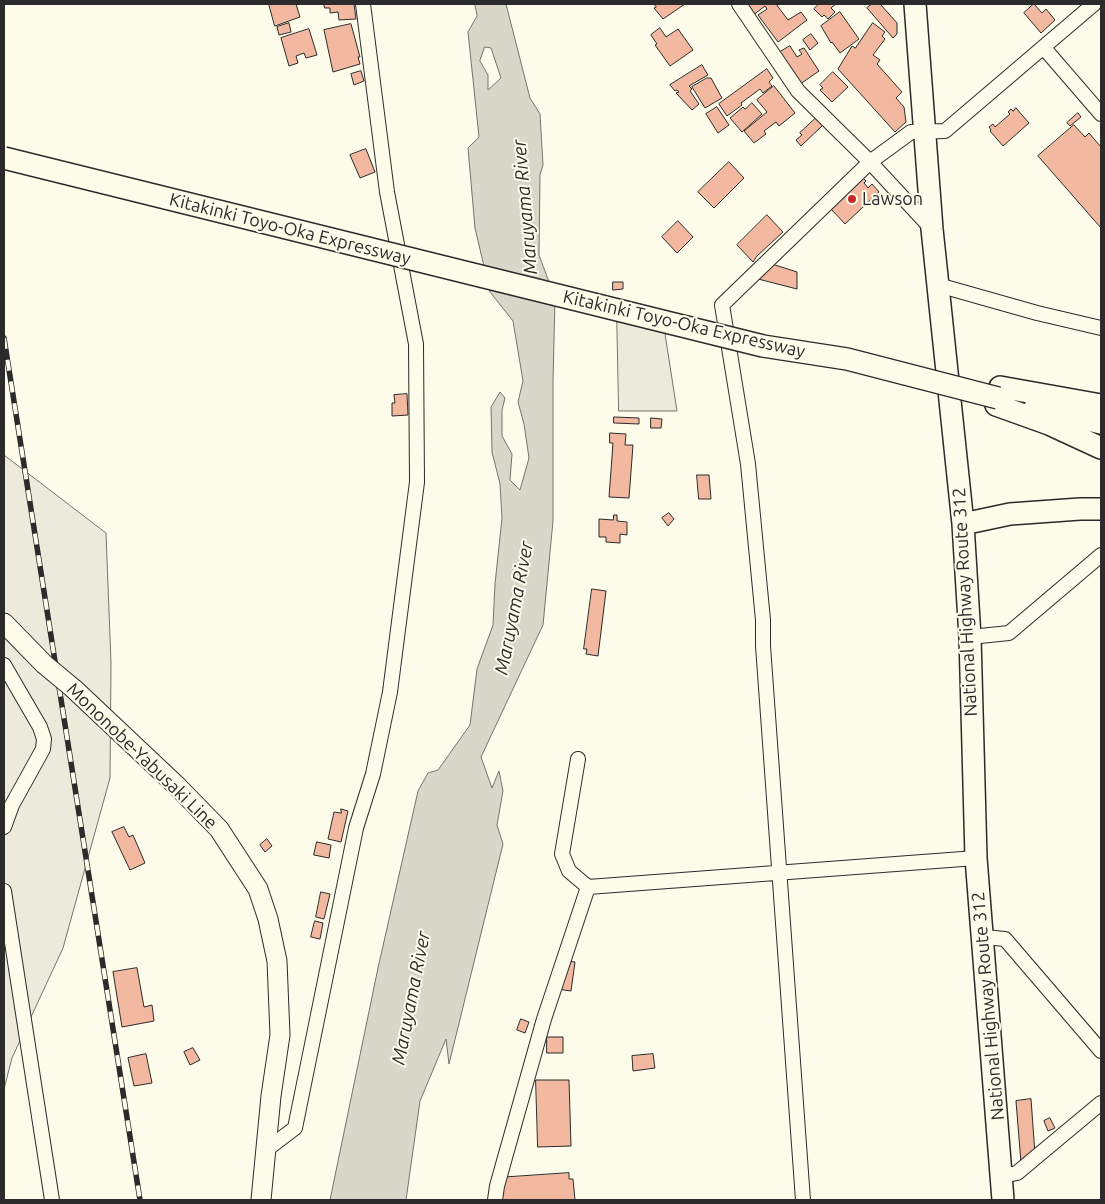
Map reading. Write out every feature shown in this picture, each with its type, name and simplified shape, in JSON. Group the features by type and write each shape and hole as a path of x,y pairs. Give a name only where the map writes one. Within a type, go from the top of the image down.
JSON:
{"highway":[{"name":"National Highway Route 312","path":"915,4 932,229 963,524 970,637 976,858 984,937 1003,1200"},
{"name":"Kitakinki Toyo-Oka Expressway","path":"4,158 763,346 847,358 998,397"},
{"path":"763,346 804,362 998,397 1101,423"},
{"path":"998,397 1101,405"},
{"path":"998,397 1049,424 1101,448"},
{"path":"963,524 1010,514 1101,509"},
{"path":"963,524 1010,527 1101,522"}],"main road":[{"name":"Mononobe-Yabusaki Line","path":"4,623 44,664 74,689 178,787 219,829 258,889 268,919 277,961 280,1035 271,1096 261,1200"}],"street":[{"path":"266,1150 295,1128 356,828 373,774 390,692 417,482 416,344 386,192 363,4"},
{"path":"739,4 798,91 870,162 932,229"},
{"path":"803,1200 763,646 763,620 750,483 722,304 870,162 911,132 945,131 1094,4"},
{"path":"1044,48 1101,114"},
{"path":"938,285 1036,313 1101,328"},
{"path":"970,637 1009,633 1101,555"},
{"path":"4,665 40,727 44,739 43,749 12,804 4,826"},
{"path":"578,759 562,854 569,871 588,887 976,858"},
{"path":"495,1200 497,1186 544,1020 588,887"},
{"path":"4,891 52,1200"},
{"path":"984,937 1004,940 1101,1051"},
{"path":"1002,1176 1017,1173 1101,1103"}],"shaded area":[{"path":"617,312 663,321 677,411 619,411"},
{"path":"4,455 106,533 111,663 110,778 63,948 12,1058 4,1089"}],"water":[{"name":"Maruyama River","path":"475,4 506,4 530,98 540,114 543,165 540,175 539,255 555,298 553,521 543,625 481,757 492,788 499,771 503,791 497,825 503,844 449,1064 446,1039 420,1101 406,1200 330,1200 378,968 418,791 428,773 438,770 470,725 477,669 493,625 502,518 500,484 492,452 491,407 500,392 505,398 502,410 502,436 512,454 510,480 520,490 529,458 524,424 518,402 523,381 513,321 490,292 475,228 468,148 479,137 468,32 477,16","holes":["485,47 491,48 501,78 488,90 488,75 480,61"]}],"building":[{"path":"269,4 296,4 300,17 275,26"},
{"path":"324,4 354,4 356,19 339,20 338,12 330,13 330,8 325,8"},
{"path":"654,4 685,4 663,19 654,8 656,7"},
{"path":"747,4 776,4 788,20 801,12 807,20 778,42 758,15 767,9 765,6 752,16"},
{"path":"819,4 836,4 831,8 835,12 828,19 824,15 822,17 814,9"},
{"path":"872,4 880,4 897,23 897,34 893,38 867,8"},
{"path":"1034,4 1042,13 1046,9 1055,20 1041,33 1024,13"},
{"path":"840,12 859,39 840,53 831,43 821,26"},
{"path":"289,23 291,32 279,35 277,27"},
{"path":"873,23 885,32 882,36 885,39 873,55 880,60 877,64 902,92 896,98 904,107 906,122 895,132 838,69 852,46 855,48"},
{"path":"351,24 360,57 358,57 360,64 333,72 324,30"},
{"path":"660,28 666,37 678,29 693,50 670,66 655,45 657,44 651,35"},
{"path":"309,29 317,55 306,58 304,53 296,56 298,63 289,66 281,38"},
{"path":"811,34 818,43 810,50 803,40"},
{"path":"790,46 797,57 802,54 799,50 804,48 819,71 796,87 775,55"},
{"path":"702,65 708,75 689,86 692,89 690,91 699,104 692,110 676,93 679,92 675,91 670,85"},
{"path":"767,69 773,78 769,82 772,86 763,93 760,89 727,116 719,104"},
{"path":"361,71 364,81 354,85 351,74"},
{"path":"833,72 848,87 832,102 820,90 823,88 820,85"},
{"path":"707,78 711,78 722,98 705,108 692,87"},
{"path":"774,86 795,113 779,126 776,122 764,131 766,134 754,143 744,131 767,112 757,100"},
{"path":"752,103 762,114 742,132 730,118 743,107 745,109"},
{"path":"717,107 729,125 718,133 706,114"},
{"path":"1016,108 1029,123 1003,146 990,131 989,127 993,124 995,127 1010,114 1008,112 1011,109 1013,111"},
{"path":"1078,113 1081,117 1070,126 1067,123"},
{"path":"816,118 823,125 801,146 796,140 802,135 800,133"},
{"path":"1074,125 1085,137 1089,133 1101,147 1101,228 1038,156"},
{"path":"366,149 375,172 360,178 350,155"},
{"path":"729,162 744,178 714,208 698,192"},
{"path":"863,178 868,188 872,184 879,192 845,224 831,209"},
{"path":"767,215 783,232 753,262 737,245"},
{"path":"678,221 693,237 677,253 662,237"},
{"path":"772,264 797,272 797,289 758,279"},
{"path":"613,282 623,282 623,289 613,290"},
{"path":"407,394 408,415 392,416 392,403 395,403 394,395"},
{"path":"614,417 639,418 639,424 614,423"},
{"path":"651,418 662,419 661,428 651,428"},
{"path":"610,433 626,434 625,445 633,445 629,498 609,497 613,443 610,443"},
{"path":"697,475 709,475 711,499 699,499"},
{"path":"669,513 674,519 668,526 662,518"},
{"path":"614,515 617,515 617,521 627,522 627,535 620,534 620,543 606,542 606,537 599,537 599,519 613,520"},
{"path":"592,589 606,591 598,656 586,654 587,649 584,649"},
{"path":"341,809 348,811 341,842 328,839 334,812 341,813"},
{"path":"124,827 129,837 133,835 145,863 130,870 112,832"},
{"path":"267,839 272,846 265,852 260,845"},
{"path":"317,842 331,845 329,858 314,855"},
{"path":"321,892 330,894 324,919 316,917"},
{"path":"315,921 323,923 320,939 311,937"},
{"path":"560,960 575,962 571,991 557,989"},
{"path":"137,968 144,1007 152,1005 154,1021 122,1027 113,972"},
{"path":"521,1019 529,1022 525,1033 517,1030"},
{"path":"547,1037 563,1037 563,1053 547,1053"},
{"path":"193,1048 200,1060 190,1065 184,1052"},
{"path":"146,1054 152,1083 134,1086 128,1058"},
{"path":"653,1054 655,1068 633,1071 632,1056"},
{"path":"536,1080 569,1080 571,1146 538,1147"},
{"path":"1031,1099 1035,1154 1021,1163 1016,1101"},
{"path":"1050,1118 1055,1128 1048,1131 1044,1121"},
{"path":"569,1173 569,1179 573,1179 575,1200 498,1200 496,1178"}],"railway":[{"path":"4,338 140,1200"}],"place":[{"name":"Lawson","path":"852,199"}]}
